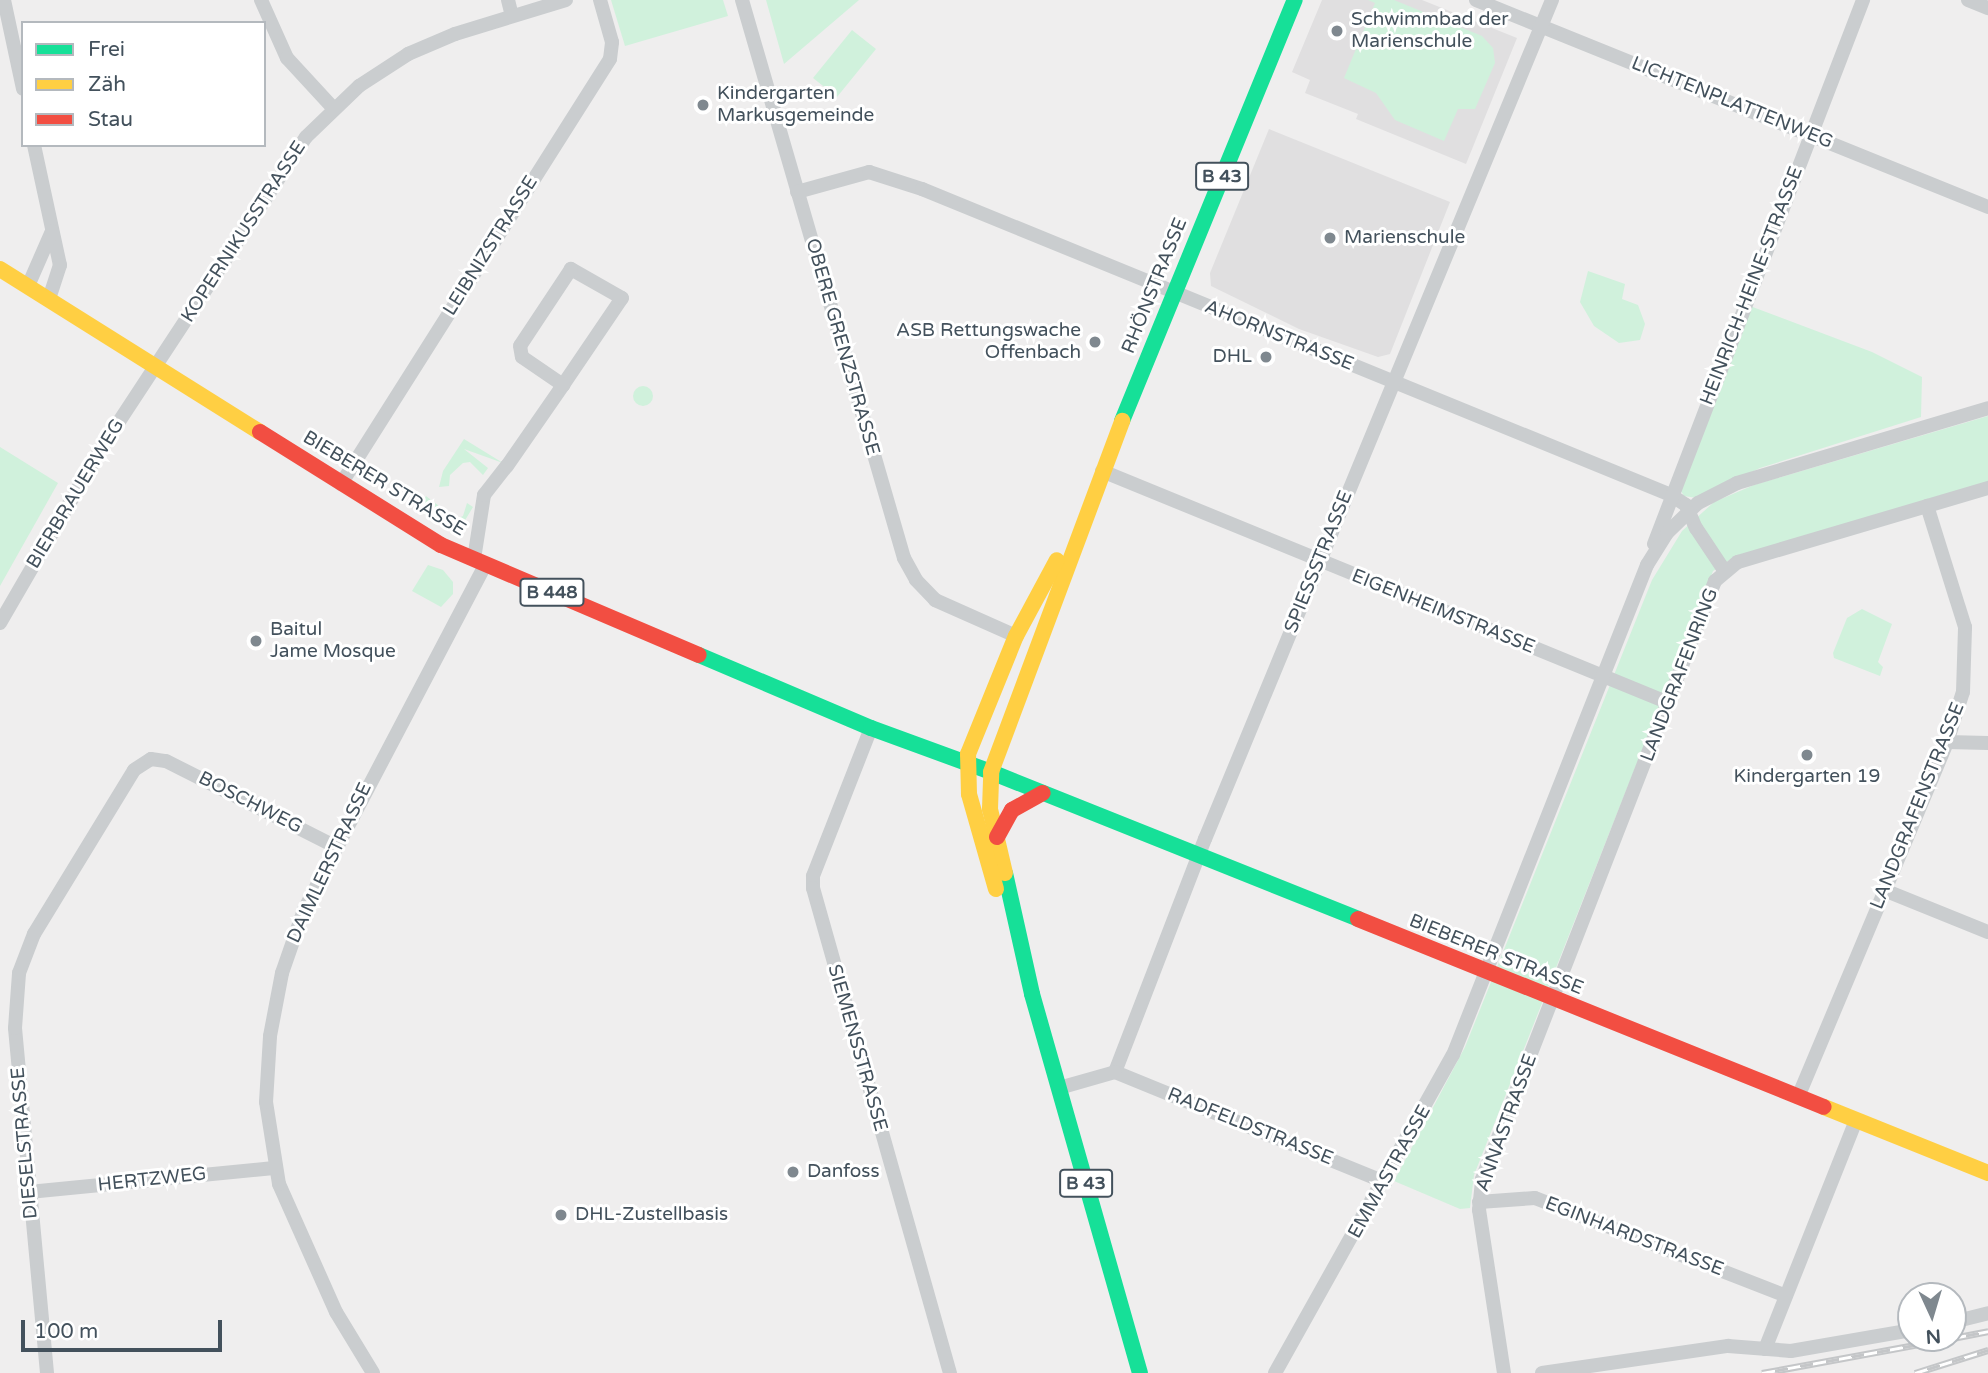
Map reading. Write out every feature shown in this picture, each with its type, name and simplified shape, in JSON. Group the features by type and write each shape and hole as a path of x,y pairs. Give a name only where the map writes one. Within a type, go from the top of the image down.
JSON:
{"main road":[{"name":"RHÖNSTRASSE","path":"991,772 1086,510 1295,0"},
{"name":"BIEBERER STRASSE","path":"0,269 416,531 480,562 872,728 967,763"},
{"name":"RHÖNSTRASSE","path":"967,763 971,742 1016,636 1086,510"},
{"name":"B 448","path":"967,763 991,772"},
{"name":"B 43","path":"967,763 973,811 1032,994 1140,1373"},
{"name":"BIEBERER STRASSE","path":"991,772 1485,973 1988,1171"},
{"name":"B 43","path":"991,772 990,809 1032,994"},
{"path":"997,837 1013,810 1043,793"}],"street":[{"path":"4,0 21,80"},
{"path":"261,0 287,58 334,109"},
{"path":"508,0 512,16"},
{"name":"KOPERNIKUSSTRASSE","path":"156,368 289,159 334,109 369,78 408,54 512,16 566,0"},
{"name":"LEIBNIZSTRASSE","path":"341,484 610,59 612,42 600,0"},
{"name":"OBERE GRENZSTRASSE","path":"742,0 908,567 941,604 1016,636"},
{"name":"LICHTENPLATTENWEG","path":"1476,0 1988,206"},
{"name":"SPIESSSTRASSE","path":"1115,1072 1199,856 1552,0"},
{"name":"HEINRICH-HEINE-STRASSE","path":"1671,495 1863,0"},
{"path":"1968,0 1988,8"},
{"path":"34,147 60,276 49,299"},
{"name":"AHORNSTRASSE","path":"797,192 860,173 885,174 1671,495 1689,510 1724,570"},
{"path":"28,286 52,230"},
{"name":"DAIMLERSTRASSE","path":"373,1373 311,1259 274,1168 266,1082 273,1014 287,956 334,846 480,562 484,495 563,385 622,298 571,269 520,345 522,356 563,385"},
{"name":"BIERBRAUERWEG","path":"0,623 102,449 156,368"},
{"path":"1653,555 1689,510 1744,481 1988,408"},
{"name":"EIGENHEIMSTRASSE","path":"1102,471 1669,703"},
{"name":"LANDGRAFENRING","path":"1554,1000 1715,581 1724,570 1988,488"},
{"path":"1485,973 1653,555 1671,495"},
{"name":"LANDGRAFENSTRASSE","path":"1798,1097 1947,742 1963,692 1966,637 1927,506"},
{"name":"SIEMENSSTRASSE","path":"872,728 813,876 813,888 950,1373"},
{"path":"1947,742 1988,743"},
{"name":"DIESELSTRASSE","path":"47,1373 15,1028 22,962 134,770 151,759 166,761"},
{"name":"BOSCHWEG","path":"166,761 334,846"},
{"path":"1884,890 1988,932"},
{"name":"EMMASTRASSE","path":"1279,1370 1444,1073 1485,973"},
{"name":"ANNASTRASSE","path":"1504,1373 1479,1202 1482,1179 1554,1000"},
{"path":"1059,1088 1115,1072"},
{"name":"RADFELDSTRASSE","path":"1115,1072 1385,1182"},
{"path":"1765,1349 1856,1120"},
{"name":"HERTZWEG","path":"29,1192 274,1168"},
{"name":"EGINHARDSTRASSE","path":"1479,1202 1535,1198 1786,1297"},
{"path":"1967,1318 1988,1313"},
{"path":"1542,1373 1728,1346 1791,1351 1897,1332"}],"shaded area":[{"path":"1322,0 1422,0 1517,38 1466,164 1356,119 1358,114 1305,93 1310,80 1292,72"},
{"name":"Marienschule","path":"1269,129 1450,202 1390,354 1378,357 1299,329 1211,286 1210,273"}],"green space":[{"path":"611,0 723,0 728,16 625,46"},
{"path":"766,0 859,0 784,64"},
{"path":"1368,0 1394,0 1482,36 1493,48 1495,63 1475,109 1458,109 1444,141 1395,120 1376,93 1344,78 1375,3"},
{"path":"852,30 876,49 837,97 813,78"},
{"path":"1588,271 1625,284 1622,299 1638,305 1645,324 1640,340 1619,343 1594,326 1580,302"},
{"path":"1750,306 1872,352 1922,377 1921,417 1760,468 1697,498 1684,496 1681,491"},
{"path":"643,386 650,389 653,396 650,403 643,406 636,403 633,396 636,389"},
{"path":"1988,416 1988,484 1731,559 1713,571 1474,1175 1470,1208 1460,1209 1394,1181 1465,1047 1652,580 1682,531 1714,502 1754,485"},
{"path":"464,439 503,463 464,449 488,468 483,475 470,462 463,463 450,475 449,486 439,487 443,471"},
{"path":"0,447 58,483 0,586"},
{"path":"426,496 456,519 463,516 467,503 473,507 458,532 417,510"},
{"path":"428,565 443,570 453,582 453,594 441,607 412,591"},
{"path":"1862,609 1892,624 1878,662 1883,667 1880,676 1834,658 1833,653 1847,618"}],"railway":[{"path":"1967,1335 1988,1331"},
{"path":"1762,1373 1897,1348"},
{"path":"1915,1373 1988,1350"}],"traffic: fast":[{"path":"1122,421 1295,0"},
{"path":"699,655 871,728 991,772"},
{"path":"991,772 1358,919"},
{"path":"1005,873 1032,994 1140,1373"}],"traffic: slow":[{"path":"0,269 260,432"},
{"path":"1005,873 990,809 991,772 1122,421"},
{"path":"996,889 969,794 968,754 1016,636 1057,560"},
{"path":"1824,1107 1988,1173"}],"traffic: jam":[{"path":"260,432 441,545 699,655"},
{"path":"997,837 1012,810 1043,793"},
{"path":"1358,919 1824,1107"}],"place":[{"name":"Schwimmbad der Marienschule","path":"1337,31"},
{"name":"Kindergarten Markusgemeinde","path":"703,105"},
{"name":"Marienschule","path":"1330,238"},
{"name":"ASB Rettungswache Offenbach","path":"1095,342"},
{"name":"DHL","path":"1266,357"},
{"name":"Baitul Jame Mosque","path":"256,641"},
{"name":"Kindergarten 19","path":"1807,755"},
{"name":"Danfoss","path":"793,1172"},
{"name":"DHL-Zustellbasis","path":"561,1215"}]}
